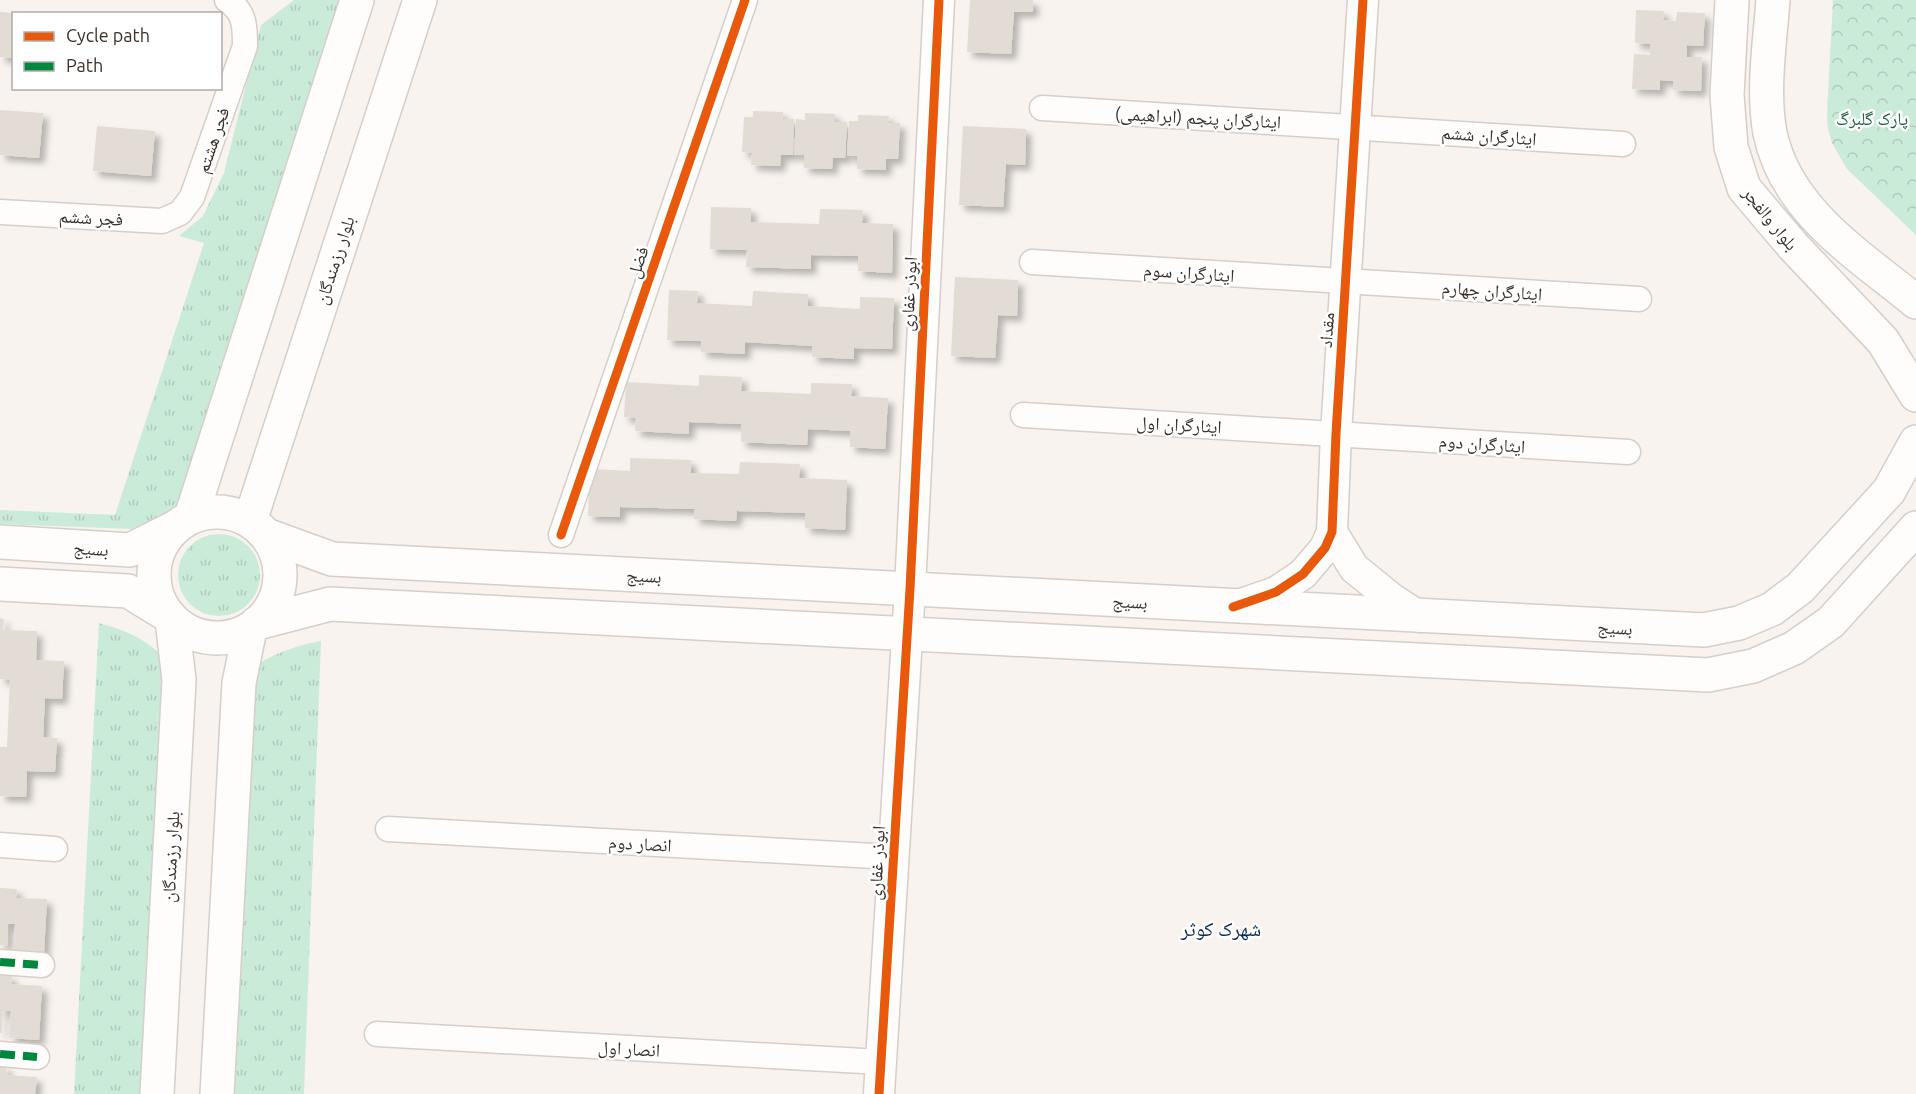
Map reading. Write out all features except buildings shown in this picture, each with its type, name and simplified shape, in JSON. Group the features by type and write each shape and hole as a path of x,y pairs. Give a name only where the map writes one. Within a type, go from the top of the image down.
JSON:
{"main road":[{"path":"170,618 156,595 153,570 160,546 183,522 357,0"},
{"name":"بلوار رزمندگان","path":"258,528 420,0"},
{"name":"بلوار والفجر","path":"1732,0 1727,95 1731,147 1744,188 1793,246 1883,341 1916,395"},
{"name":"بلوار والفجر","path":"1773,0 1768,91 1770,132 1779,163 1795,194 1823,226 1916,302"},
{"name":"بسیج","path":"258,528 332,559 1704,630 1739,623 1772,609 1800,588 1889,490 1916,442"},
{"path":"183,522 210,512 231,513 258,528 277,556 280,580 273,604 254,626 239,683 217,1094"},
{"name":"بسیج","path":"0,542 130,550 183,522"},
{"path":"0,584 128,591 189,632 210,638 230,636 254,626 330,604 1708,675 1753,666 1794,648 1831,622 1916,528"},
{"name":"بلوار رزمندگان","path":"157,1094 179,680 170,618"}],"street":[{"name":"فجر هشتم","path":"180,213 192,197 245,46 246,24 236,5 227,0"},
{"name":"فضل","path":"561,535 745,0"},
{"name":"ابوذر غفاری","path":"879,1094 910,589 939,0"},
{"name":"مقداد","path":"1233,607 1276,592 1303,574 1324,548 1332,532 1363,0"},
{"name":"ایثارگران پنجم (ابراهیمی)","path":"1042,108 1355,127"},
{"name":"ایثارگران ششم","path":"1355,127 1623,144"},
{"name":"فجر ششم","path":"0,212 162,221 180,213"},
{"name":"ایثارگران سوم","path":"1032,262 1345,281"},
{"name":"ایثارگران چهارم","path":"1345,281 1639,299"},
{"name":"ایثارگران اول","path":"1023,415 1336,434"},
{"name":"ایثارگران دوم","path":"1336,434 1628,452"},
{"path":"1332,532 1354,568 1391,598 1420,616"},
{"name":"انصار دوم","path":"387,829 892,857"},
{"path":"0,845 56,849"},
{"path":"0,962 42,965"},
{"name":"انصار اول","path":"377,1034 881,1062"},
{"path":"0,1054 37,1056"}],"green space":[{"path":"294,0 346,0 177,508 132,529 0,524 0,510 115,515 204,243 179,236 203,216 224,173 261,25"},
{"name":"پارک گلبرگ","path":"1833,0 1916,0 1916,235 1847,169 1832,143 1827,114"},
{"path":"219,534 235,537 248,546 257,559 260,575 257,591 248,604 235,613 219,616 203,613 190,604 181,591 178,575 181,559 190,546 203,537"},
{"path":"99,623 142,640 177,670 156,1094 74,1094"},
{"path":"321,641 304,1094 217,1094 242,674 280,653"}],"marked path":[{"path":"0,962 42,965"},
{"path":"0,1054 37,1057"}],"cycle path":[{"path":"561,535 745,0"},
{"path":"879,1094 910,589 939,0"},
{"path":"1233,607 1276,592 1303,574 1325,548 1332,532 1363,0"}],"district":[{"name":"شهرک کوثر","path":"1221,928"}]}
